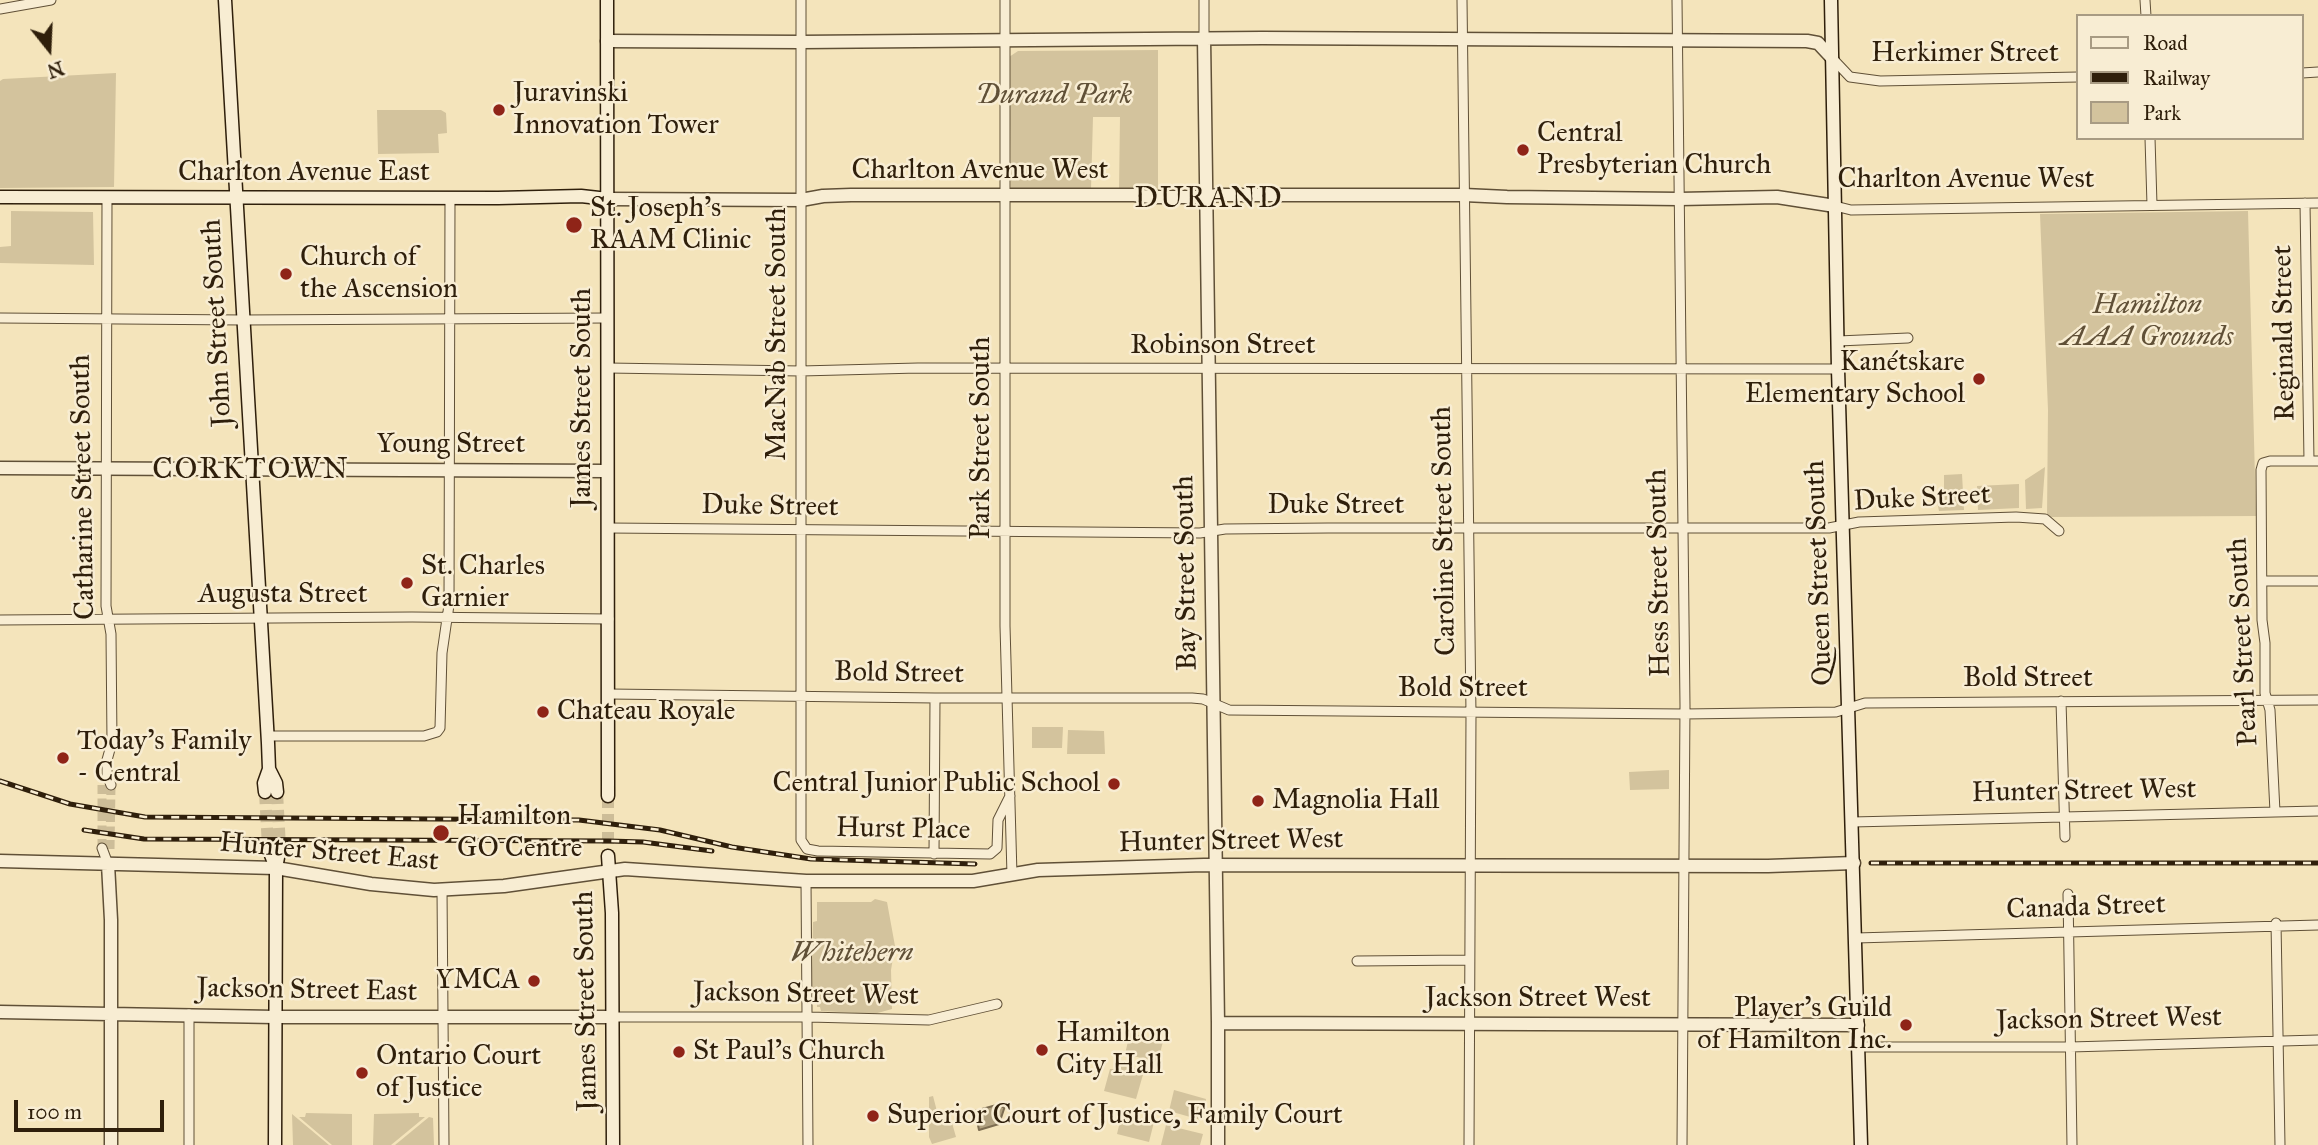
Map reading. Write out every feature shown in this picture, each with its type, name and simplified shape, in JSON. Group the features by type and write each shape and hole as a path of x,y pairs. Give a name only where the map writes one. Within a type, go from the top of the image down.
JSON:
{"street":[{"path":"0,9 51,0"},
{"name":"John Street South","path":"225,0 269,769 264,783 271,792"},
{"name":"James Street South","path":"607,0 608,796"},
{"name":"MacNab Street South","path":"801,836 802,0"},
{"name":"Park Street South","path":"1005,0 1005,698 1012,875"},
{"name":"Bay Street South","path":"1204,0 1218,1145"},
{"name":"Caroline Street South","path":"1462,0 1471,713 1469,1145"},
{"name":"Hess Street South","path":"1677,0 1684,714 1682,1145"},
{"name":"Queen Street South","path":"1831,0 1838,369 1861,1145"},
{"name":"Herkimer Street","path":"607,40 801,42 1447,38 1812,41 1818,43 1850,77 1880,81 2076,77"},
{"path":"2150,140 2152,205"},
{"name":"Charlton Avenue West","path":"608,199 801,200 823,196 1134,195 1464,195 1679,199 1777,197 1850,210 2318,203"},
{"name":"Charlton Avenue East","path":"0,197 581,196 608,199"},
{"name":"Catharine Street South","path":"106,782 107,760 112,742 111,634 106,606 107,198"},
{"path":"267,736 424,736 437,732 442,723 442,653 449,605 450,198"},
{"name":"Reginald Street","path":"2305,203 2307,334 2314,461"},
{"path":"0,318 607,318"},
{"path":"2307,334 2318,334"},
{"path":"1838,341 1908,338"},
{"name":"Robinson Street","path":"608,368 801,371 1004,368 1838,369"},
{"name":"Pearl Street South","path":"2275,812 2268,700 2265,694 2261,470 2263,463 2270,461 2314,461"},
{"name":"Young Street","path":"0,468 607,471"},
{"name":"Duke Street","path":"608,528 1211,531 1328,528 1829,528 1866,522 2021,517 2045,520 2059,531"},
{"path":"2262,581 2318,581"},
{"name":"Augusta Street","path":"0,620 609,619"},
{"name":"Bold Street","path":"609,694 1203,699 1229,710 1684,714 1836,712 1865,703 2318,699"},
{"path":"934,853 935,698"},
{"path":"2061,701 2064,837"},
{"name":"Hurst Place","path":"801,836 807,849 818,851 985,854 995,852 998,820 1010,796"},
{"name":"Hunter Street West","path":"1852,822 2318,811"},
{"path":"274,847 275,1145"},
{"path":"106,848 111,920 111,1145"},
{"name":"James Street South","path":"608,856 612,913 612,1145"},
{"name":"Hunter Street East","path":"0,861 276,868 371,884 442,889 504,886 610,871"},
{"name":"Hunter Street West","path":"610,871 633,869 806,881 974,881 1038,870 1216,866 1563,867 1854,863"},
{"path":"806,881 808,1145"},
{"path":"442,889 444,1145"},
{"path":"2068,894 2072,1145"},
{"path":"2276,924 2280,1145"},
{"name":"Canada Street","path":"1856,938 2276,924 2318,925"},
{"path":"1357,961 1469,960"},
{"name":"Jackson Street West","path":"613,1017 932,1020 997,1004"},
{"name":"Jackson Street East","path":"0,1012 275,1017 613,1017"},
{"path":"189,1014 189,1145"},
{"name":"Jackson Street West","path":"1218,1023 1858,1025"},
{"name":"Jackson Street West","path":"1859,1047 2070,1047 2318,1040"}],"green space":[{"name":"Durand Park","path":"1158,50 1158,190 1119,189 1120,117 1093,117 1091,189 1018,192 1011,189 1009,57 1018,51"},
{"path":"116,73 114,187 0,188 0,81"},
{"path":"377,110 441,110 446,113 447,133 438,134 439,153 378,154"},
{"path":"11,211 93,212 94,265 0,263 0,247 11,246"},
{"name":"Hamilton AAA Grounds","path":"2248,211 2256,516 2047,517 2048,410 2040,214"},
{"path":"2045,467 2042,508 2026,509 2025,480"},
{"path":"1962,474 1964,510 1939,511 1936,497 1944,496 1944,475"},
{"path":"2019,484 2019,508 1978,510 1977,486"},
{"path":"1032,727 1063,727 1062,748 1032,748"},
{"path":"1068,730 1104,731 1105,754 1067,754"},
{"path":"1669,770 1669,789 1630,790 1629,772"},
{"name":"Whitehern","path":"875,899 887,902 895,946 891,970 892,1009 874,1014 821,1011 820,1007 817,1007 817,997 811,993 809,978 817,902 871,902"},
{"path":"1130,1033 1163,1041 1158,1062 1125,1054"},
{"path":"1117,1064 1144,1071 1136,1099 1104,1091 1110,1069 1114,1069"},
{"path":"1174,1090 1206,1099 1201,1120 1169,1111"},
{"path":"933,1096 939,1119 950,1116 956,1137 932,1144 929,1137 929,1097"},
{"path":"306,1113 352,1114 352,1145 332,1145 299,1117 305,1117"},
{"path":"419,1113 419,1117 425,1117 391,1145 373,1145 374,1114"},
{"path":"1122,1113 1154,1122 1149,1142 1117,1134"},
{"path":"292,1114 329,1145 293,1145"},
{"path":"429,1117 433,1118 434,1145 395,1145"},
{"path":"1166,1125 1203,1134 1200,1145 1161,1145"}],"shaded area":[{"path":"1000,1104 1005,1106 999,1124 979,1130 975,1111"}],"tunnel":[{"path":"102,785 102,848"},
{"path":"110,849 111,785"},
{"path":"265,792 268,847"},
{"path":"277,792 280,847"},
{"path":"608,796 608,856"}],"railway":[{"path":"0,781 70,804 145,817 579,820 660,830 732,847 811,859 975,864"},
{"path":"84,830 144,839 609,841 643,842 712,851"},
{"path":"1871,863 2318,863"}],"place":[{"name":"Juravinski Innovation Tower","path":"499,110"},
{"name":"Central Presbyterian Church","path":"1523,150"},
{"name":"St. Joseph's RAAM Clinic","path":"574,225"},
{"name":"Church of the Ascension","path":"286,274"},
{"name":"Kanétskare Elementary School","path":"1979,379"},
{"name":"St. Charles Garnier","path":"407,583"},
{"name":"Chateau Royale","path":"543,712"},
{"name":"Today's Family - Central","path":"63,758"},
{"name":"Central Junior Public School","path":"1114,784"},
{"name":"Magnolia Hall","path":"1258,801"},
{"name":"Hamilton GO Centre","path":"441,833"},
{"name":"YMCA","path":"534,981"},
{"name":"Player's Guild of Hamilton Inc.","path":"1906,1025"},
{"name":"Hamilton City Hall","path":"1042,1050"},
{"name":"St Paul's Church","path":"679,1052"},
{"name":"Ontario Court of Justice","path":"362,1073"},
{"name":"Superior Court of Justice, Family Court","path":"873,1116"}],"district":[{"name":"DURAND","path":"1209,200"},
{"name":"CORKTOWN","path":"251,471"}]}
